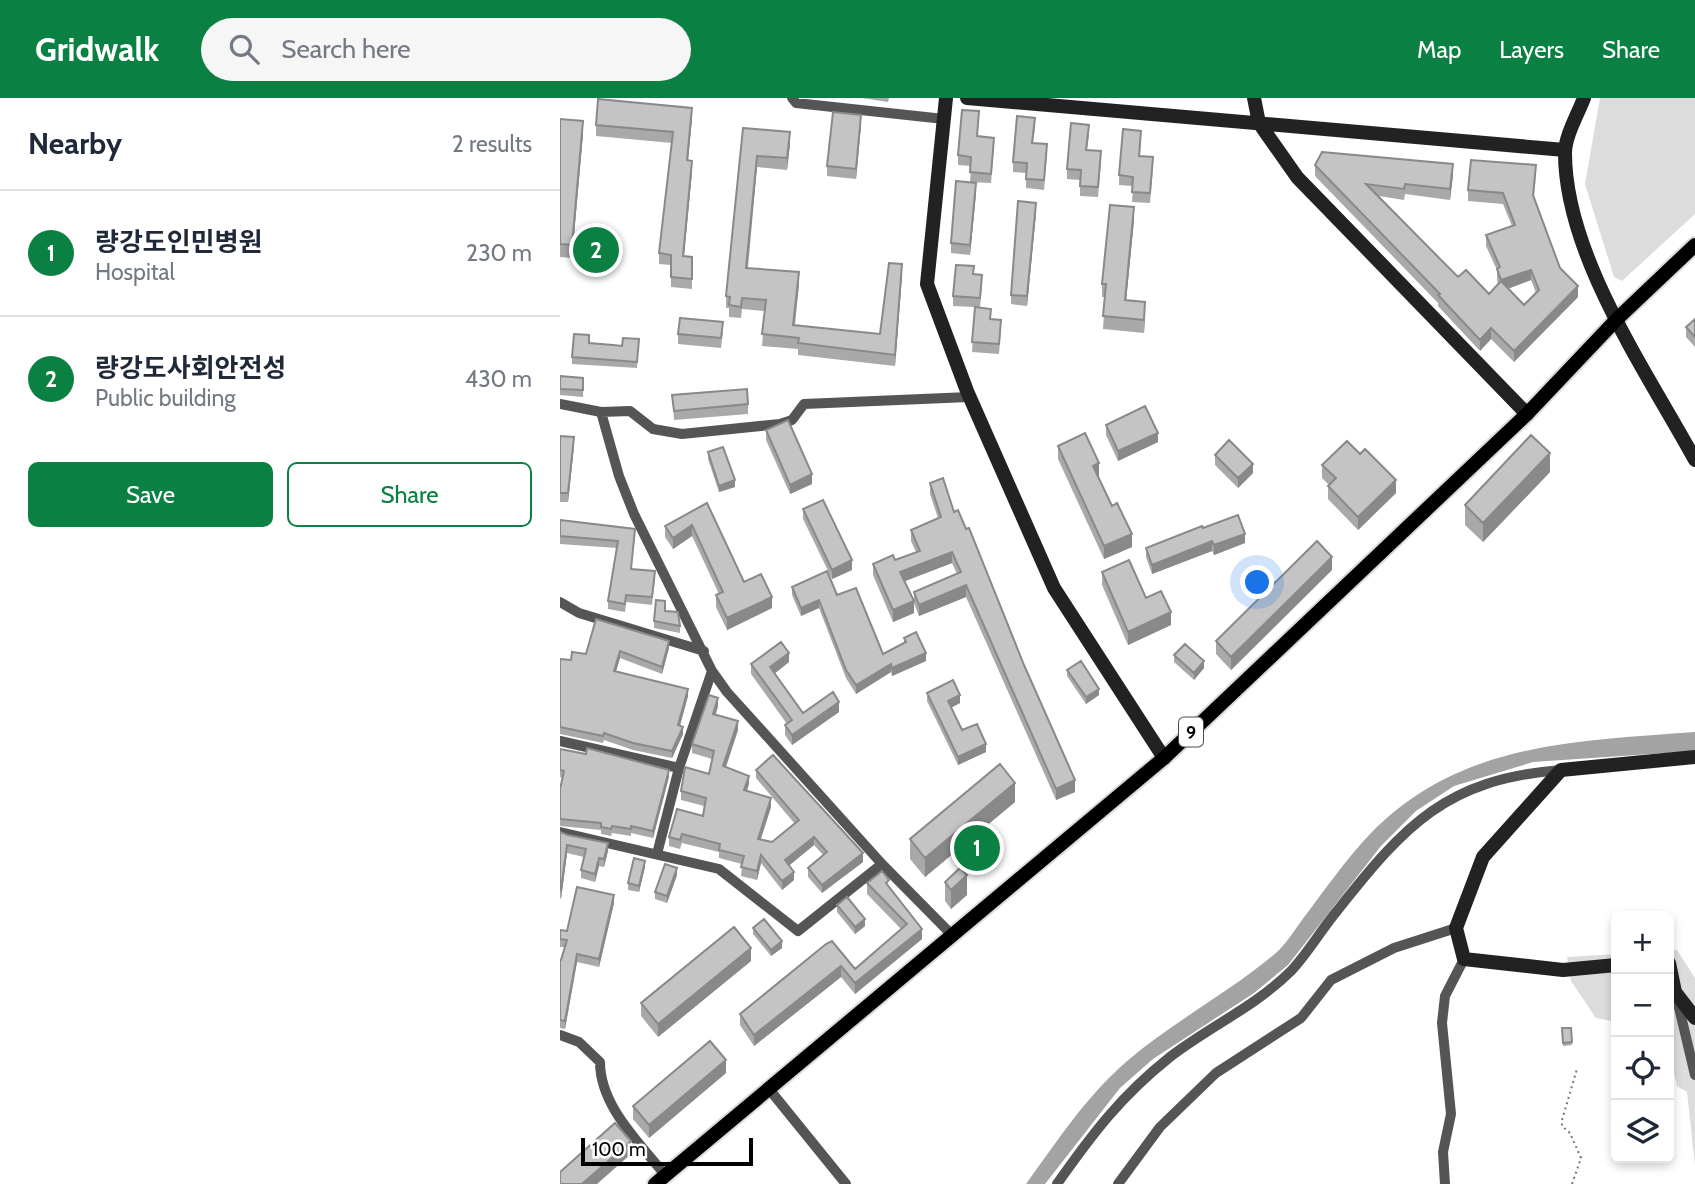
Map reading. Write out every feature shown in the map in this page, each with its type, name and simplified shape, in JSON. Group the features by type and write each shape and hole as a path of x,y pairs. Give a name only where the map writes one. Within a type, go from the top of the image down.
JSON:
{"main road":[{"path":"946,98 927,284 969,397 1054,588 1164,758"},
{"path":"967,98 1565,150"},
{"path":"1254,98 1259,124 1297,177 1527,414"},
{"path":"1584,98 1565,150 1570,207 1587,258 1617,319 1695,460"},
{"name":"9","path":"660,1180 1164,758 1527,414 1617,319 1695,245"},
{"path":"1611,965 1563,970 1464,959 1456,928 1483,857 1561,770 1695,757"},
{"path":"1671,974 1675,992 1695,1018"}],"street":[{"path":"792,98 796,103 944,119"},
{"path":"560,404 601,412 630,411 653,429 682,434 780,424 792,420 804,404 969,397"},
{"path":"601,412 619,477 634,514 712,671 767,740 952,935"},
{"path":"560,602 579,613 704,651"},
{"path":"657,854 679,768 712,671"},
{"path":"560,741 679,768"},
{"path":"1058,1184 1121,1098 1171,1056 1258,998 1292,970 1387,850 1424,815 1460,792 1526,773 1561,770"},
{"path":"560,832 719,869 797,931 882,864"},
{"path":"1118,1184 1160,1126 1216,1073 1301,1018 1331,980 1394,948 1456,928"},
{"path":"1445,1184 1443,1152 1451,1114 1442,1023 1445,996 1464,959"},
{"path":"1675,992 1695,1075"},
{"path":"560,1035 579,1042 600,1062 600,1080 613,1109 660,1180"},
{"path":"769,1089 846,1184"}],"path":[{"path":"1572,1184 1581,1158 1570,1133 1562,1126 1562,1120 1577,1069"}],"shaded area":[{"path":"1600,98 1695,98 1695,214 1622,281 1614,277 1585,184"},
{"path":"1695,732 1695,751 1533,762 1454,786 1416,811 1381,846 1288,965 1254,993 1153,1059 1120,1088 1045,1184 1026,1184 1073,1120 1111,1076 1144,1047 1276,953 1362,843 1406,803 1442,780 1481,763 1522,752 1607,739"},
{"path":"1674,950 1677,950 1695,978 1695,1165 1687,1092 1677,1086 1674,1073"},
{"path":"1611,954 1611,1021 1596,1018 1571,981 1567,957"}],"building":[{"path":"598,99 692,108 687,160 692,161 683,256 692,257 692,279 671,277 671,255 659,253 673,132 596,125"},
{"path":"962,110 979,111 977,136 994,138 991,174 970,172 971,157 958,155"},
{"path":"833,112 861,115 856,169 827,166"},
{"path":"1017,116 1035,118 1032,143 1047,144 1044,180 1026,179 1027,163 1013,162"},
{"path":"560,119 583,121 572,245 560,244"},
{"path":"1071,123 1089,125 1086,150 1101,151 1098,187 1080,186 1081,170 1067,169"},
{"path":"743,128 790,132 787,158 757,156 746,268 799,272 793,325 880,334 889,263 902,264 895,355 798,343 799,338 762,334 766,300 742,298 741,307 729,305 730,297 726,296"},
{"path":"1123,129 1141,131 1139,156 1153,157 1150,193 1132,192 1133,177 1119,175"},
{"path":"1322,152 1453,164 1450,189 1405,184 1404,189 1366,184 1458,277 1466,270 1489,294 1501,281 1524,305 1539,290 1531,270 1501,280 1497,269 1500,267 1486,235 1515,225 1503,193 1468,190 1471,160 1536,165 1533,195 1560,268 1578,286 1514,351 1491,328 1480,340 1438,295 1440,294 1315,165"},
{"path":"956,181 976,183 970,245 951,243"},
{"path":"1018,201 1036,203 1027,296 1011,295"},
{"path":"1110,205 1134,207 1125,300 1145,302 1144,320 1103,316 1106,284 1102,284"},
{"path":"956,265 974,266 973,274 982,275 980,298 953,296"},
{"path":"975,307 991,309 990,319 1001,320 999,344 972,342"},
{"path":"680,318 723,322 721,338 678,334"},
{"path":"1695,319 1695,337 1686,327"},
{"path":"574,334 589,335 589,343 622,346 623,338 639,339 637,362 572,357"},
{"path":"560,376 583,378 583,390 560,389"},
{"path":"747,389 748,404 674,411 672,395"},
{"path":"1145,406 1158,433 1118,451 1106,425"},
{"path":"788,420 812,474 790,485 766,430"},
{"path":"1085,433 1099,463 1093,466 1112,506 1117,503 1132,534 1104,546 1058,446"},
{"path":"1531,435 1550,453 1483,523 1465,505"},
{"path":"560,436 574,437 568,493 560,493"},
{"path":"1229,440 1253,464 1238,478 1215,455"},
{"path":"1347,441 1360,454 1365,449 1396,480 1358,517 1328,486 1336,478 1322,465"},
{"path":"723,447 735,480 719,486 708,452"},
{"path":"943,478 954,512 958,510 966,529 969,528 1024,665 1075,780 1056,789 966,585 919,605 914,592 961,572 952,552 900,572 914,601 893,610 873,564 893,555 895,560 920,551 911,530 941,517 930,483"},
{"path":"823,500 852,560 832,570 803,509"},
{"path":"707,503 744,582 761,574 772,597 727,618 716,595 723,592 692,525 673,538 665,526"},
{"path":"1238,515 1245,534 1214,545 1212,541 1152,565 1146,548"},
{"path":"560,520 635,529 631,569 655,571 652,597 626,595 625,604 608,601 618,541 560,536"},
{"path":"1317,541 1332,557 1231,657 1216,641"},
{"path":"1129,560 1146,598 1161,591 1171,612 1128,632 1102,572"},
{"path":"827,571 837,595 856,588 883,654 906,642 904,638 916,632 926,653 892,668 891,664 856,685 846,670 819,600 801,608 792,587"},
{"path":"656,600 665,601 665,611 678,612 680,626 654,621"},
{"path":"596,619 669,641 662,667 620,651 614,671 688,689 678,725 683,727 672,751 633,743 604,733 603,736 560,727 560,659 571,660 572,652 586,654"},
{"path":"781,642 789,653 770,667 803,713 833,692 839,702 792,735 785,725 792,720 751,664"},
{"path":"1185,644 1204,661 1194,673 1174,655"},
{"path":"1081,661 1099,689 1086,697 1067,670"},
{"path":"953,680 960,695 948,701 962,730 977,724 986,744 958,757 927,693"},
{"path":"709,695 718,698 713,714 738,721 723,766 749,776 744,790 771,798 758,839 772,842 799,820 756,770 773,755 863,853 822,885 808,868 827,852 814,837 785,860 794,872 782,881 761,855 757,871 741,867 744,856 719,850 720,844 682,834 680,840 669,837 677,809 703,816 706,798 681,791 685,767 709,774 714,751 692,744"},
{"path":"587,748 669,770 653,831 631,826 631,829 612,826 611,829 601,827 601,823 560,819 560,789 564,771 560,770 560,749 586,754"},
{"path":"1000,764 1015,783 925,858 910,839"},
{"path":"560,832 608,843 604,859 599,858 595,874 581,870 586,849 567,845 561,890 560,890"},
{"path":"634,858 645,861 639,886 628,883"},
{"path":"665,864 677,868 667,896 655,892"},
{"path":"960,868 967,875 951,890 945,882"},
{"path":"882,871 889,880 886,883 922,929 855,983 841,966 754,1035 740,1014 826,944 832,941 855,969 907,924 867,883"},
{"path":"577,887 614,895 599,959 577,954 565,1021 560,1020 560,960 567,940 560,939 560,930 567,931"},
{"path":"847,897 865,919 855,927 837,905"},
{"path":"764,919 782,941 771,950 753,928"},
{"path":"734,927 751,948 658,1024 641,1003"},
{"path":"1562,1028 1571,1028 1572,1042 1563,1043"},
{"path":"710,1041 726,1060 649,1125 633,1106"},
{"path":"615,1123 631,1141 582,1184 560,1184 560,1172"}],"place":[{"name":"량강도사회안전성","path":"596,250"},
{"name":"량강도인민병원","path":"977,848"}]}
